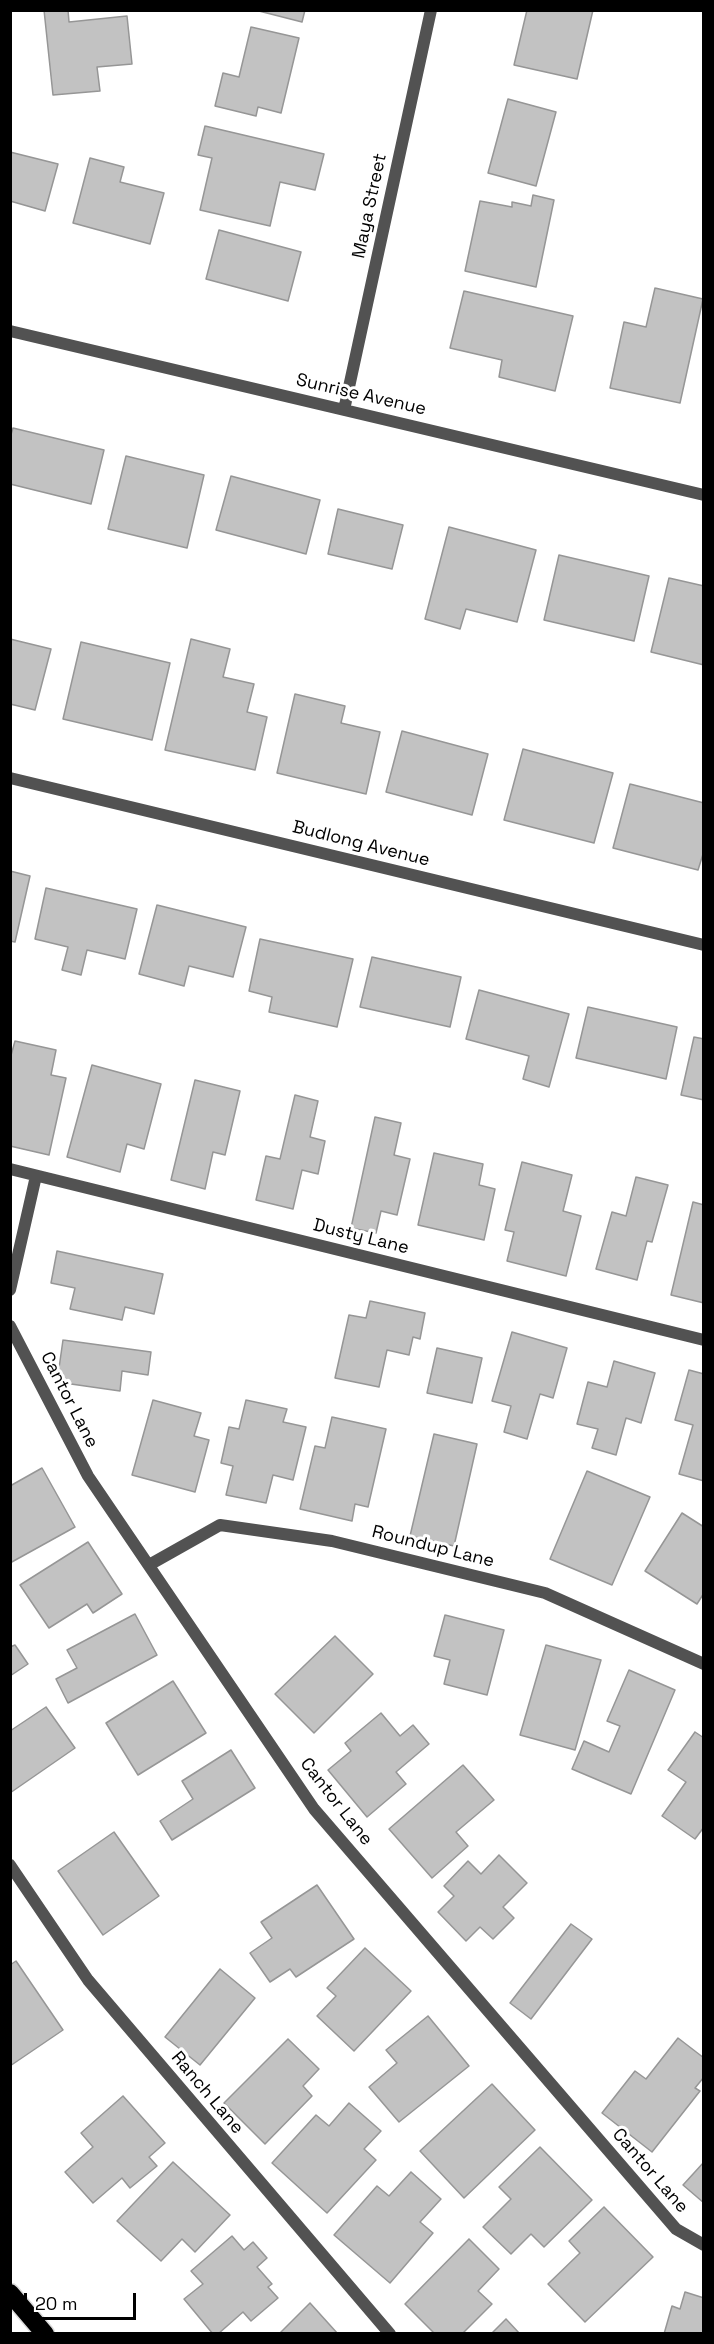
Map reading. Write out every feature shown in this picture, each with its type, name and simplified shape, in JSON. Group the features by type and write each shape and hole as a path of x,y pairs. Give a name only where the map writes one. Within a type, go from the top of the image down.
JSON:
{"highway":[{"path":"10,2293 45,2334"}],"street":[{"name":"Maya Street","path":"344,410 431,10"},
{"name":"Sunrise Avenue","path":"10,331 704,495"},
{"name":"Budlong Avenue","path":"10,778 704,945"},
{"name":"Dusty Lane","path":"10,1169 704,1340"},
{"path":"10,1290 36,1176"},
{"name":"Cantor Lane","path":"10,1326 88,1476 314,1809 676,2229 704,2245"},
{"name":"Roundup Lane","path":"149,1565 220,1525 332,1541 545,1593 704,1664"},
{"name":"Ranch Lane","path":"10,1865 88,1980 390,2334"}],"building":[{"path":"44,10 68,10 69,22 127,16 132,64 97,67 100,91 53,95"},
{"path":"255,10 305,10 302,22"},
{"path":"527,10 593,10 577,79 514,65"},
{"path":"251,27 299,38 281,113 258,107 256,116 215,106 223,73 239,77"},
{"path":"508,99 556,112 536,186 488,173"},
{"path":"205,126 324,154 315,190 280,182 270,226 200,210 212,158 198,155"},
{"path":"10,152 58,164 45,211 10,201"},
{"path":"90,158 124,167 120,182 164,193 150,244 73,223"},
{"path":"533,195 554,200 536,287 465,271 480,201 512,207 512,202 531,206"},
{"path":"219,230 301,252 288,301 206,279"},
{"path":"655,288 703,299 680,403 610,388 624,322 646,327"},
{"path":"464,291 573,316 555,391 499,377 502,360 450,348"},
{"path":"13,428 104,450 91,504 10,484 10,438"},
{"path":"126,456 204,475 187,548 108,529"},
{"path":"231,476 320,500 306,554 216,530"},
{"path":"338,509 403,525 392,569 328,554"},
{"path":"449,527 536,550 517,622 466,609 460,629 425,619"},
{"path":"559,555 649,576 634,641 544,620"},
{"path":"669,578 704,586 704,665 651,652"},
{"path":"10,639 51,649 35,710 10,704"},
{"path":"191,639 230,649 223,677 254,684 247,712 267,717 255,770 165,750"},
{"path":"81,642 170,663 152,740 63,719"},
{"path":"295,694 345,706 341,723 380,732 366,794 277,773"},
{"path":"402,731 488,754 472,815 386,792"},
{"path":"523,749 613,773 594,843 504,820"},
{"path":"630,784 704,803 704,851 698,870 613,848"},
{"path":"10,871 30,876 15,942 10,941"},
{"path":"46,888 137,909 125,959 87,950 81,975 62,970 68,947 35,939"},
{"path":"157,905 246,927 233,977 189,966 184,986 139,974"},
{"path":"260,939 353,959 337,1027 269,1012 272,997 249,991"},
{"path":"372,957 461,977 450,1027 360,1007"},
{"path":"479,990 569,1014 549,1087 523,1079 529,1056 466,1039"},
{"path":"588,1007 677,1027 666,1079 576,1058"},
{"path":"694,1037 704,1039 704,1100 681,1095"},
{"path":"15,1041 56,1050 51,1075 66,1078 49,1155 10,1146 10,1059"},
{"path":"92,1065 161,1084 144,1149 127,1144 120,1172 67,1157"},
{"path":"195,1080 240,1091 225,1155 213,1152 205,1189 171,1180"},
{"path":"295,1095 318,1101 310,1137 325,1141 318,1174 302,1170 293,1209 256,1200 266,1156 280,1159"},
{"path":"375,1117 401,1123 394,1155 410,1159 397,1215 381,1211 376,1233 351,1228"},
{"path":"434,1153 483,1164 479,1185 495,1189 484,1240 418,1225"},
{"path":"522,1162 572,1175 563,1211 581,1216 566,1276 507,1261 514,1232 505,1230"},
{"path":"636,1177 668,1185 652,1242 647,1241 637,1280 596,1269 612,1212 626,1216"},
{"path":"693,1202 704,1205 704,1303 671,1295"},
{"path":"57,1251 163,1274 154,1314 125,1307 122,1320 70,1309 75,1288 51,1283"},
{"path":"370,1301 425,1313 420,1339 413,1337 409,1355 387,1350 379,1387 335,1378 349,1315 366,1318"},
{"path":"512,1332 567,1348 553,1398 540,1394 527,1439 504,1432 511,1406 492,1401"},
{"path":"63,1340 151,1352 148,1375 122,1371 120,1391 57,1382"},
{"path":"437,1348 482,1358 472,1403 427,1393"},
{"path":"614,1361 655,1373 641,1423 626,1418 616,1455 592,1448 598,1429 577,1424 588,1382 607,1387"},
{"path":"689,1370 704,1374 704,1481 679,1474 693,1425 675,1420"},
{"path":"153,1400 201,1413 194,1436 209,1440 195,1492 132,1475"},
{"path":"246,1400 287,1409 283,1422 306,1427 293,1480 273,1475 266,1503 226,1495 233,1466 221,1463 229,1427 239,1429"},
{"path":"332,1417 386,1429 368,1507 355,1504 352,1521 300,1509 315,1446 325,1448"},
{"path":"434,1434 477,1444 454,1546 410,1536"},
{"path":"42,1468 75,1527 10,1563 10,1486"},
{"path":"587,1471 650,1497 612,1585 550,1559"},
{"path":"682,1513 704,1527 704,1593 697,1604 645,1571"},
{"path":"88,1542 122,1594 93,1613 87,1604 49,1628 20,1585"},
{"path":"135,1614 157,1655 68,1703 56,1679 77,1668 67,1650"},
{"path":"445,1615 504,1630 487,1695 444,1684 450,1660 434,1656"},
{"path":"335,1636 373,1674 314,1733 275,1694"},
{"path":"15,1645 28,1664 10,1676 10,1647"},
{"path":"546,1645 601,1660 575,1750 520,1735"},
{"path":"629,1670 675,1690 631,1794 572,1769 584,1741 609,1752 620,1726 607,1721"},
{"path":"173,1681 206,1733 138,1775 106,1723"},
{"path":"46,1707 75,1748 10,1793 10,1731"},
{"path":"381,1713 400,1736 413,1725 429,1744 396,1772 406,1784 367,1817 328,1770 351,1751 345,1743"},
{"path":"695,1732 704,1738 704,1827 695,1839 662,1816 686,1782 668,1770"},
{"path":"231,1750 255,1788 172,1840 160,1821 193,1799 182,1781"},
{"path":"463,1765 494,1800 456,1832 468,1846 432,1878 389,1829"},
{"path":"114,1832 159,1896 103,1935 58,1871"},
{"path":"499,1855 527,1883 503,1907 514,1918 493,1939 480,1927 466,1941 438,1912 454,1896 444,1886 468,1861 481,1874"},
{"path":"317,1885 354,1939 296,1977 290,1969 270,1982 250,1953 272,1938 261,1922"},
{"path":"571,1924 592,1939 531,2019 510,2003"},
{"path":"365,1948 411,1991 354,2051 317,2016 336,1996 327,1988"},
{"path":"16,1961 63,2030 10,2066 10,1965"},
{"path":"220,1969 255,1998 200,2065 165,2037"},
{"path":"428,2016 469,2066 399,2122 369,2087 397,2063 386,2050"},
{"path":"678,2038 704,2058 704,2077 695,2088 700,2091 652,2152 602,2113 635,2071 646,2079"},
{"path":"288,2039 319,2069 303,2086 312,2096 265,2144 224,2103"},
{"path":"492,2084 535,2130 464,2198 420,2151"},
{"path":"123,2096 165,2143 149,2157 157,2166 130,2188 122,2178 93,2203 65,2172 93,2147 81,2133"},
{"path":"349,2103 381,2131 364,2149 376,2160 327,2213 272,2163 316,2115 329,2126"},
{"path":"540,2147 592,2200 544,2247 531,2234 511,2254 483,2227 511,2199 499,2187"},
{"path":"173,2162 230,2215 195,2252 182,2239 161,2261 117,2221"},
{"path":"704,2162 704,2203 683,2185"},
{"path":"411,2172 441,2199 420,2222 433,2233 390,2283 334,2235 377,2186 389,2196"},
{"path":"604,2207 653,2257 585,2322 548,2284 580,2253 569,2241"},
{"path":"232,2236 244,2250 253,2242 267,2258 257,2267 272,2284 268,2287 278,2298 251,2321 243,2312 218,2334 213,2334 184,2299 203,2284 191,2271"},
{"path":"469,2239 499,2269 478,2291 492,2304 462,2334 435,2334 405,2304"},
{"path":"685,2292 704,2298 704,2334 664,2334 672,2306 680,2309"},
{"path":"310,2303 338,2334 279,2334"},
{"path":"506,2319 520,2334 491,2334"}]}
